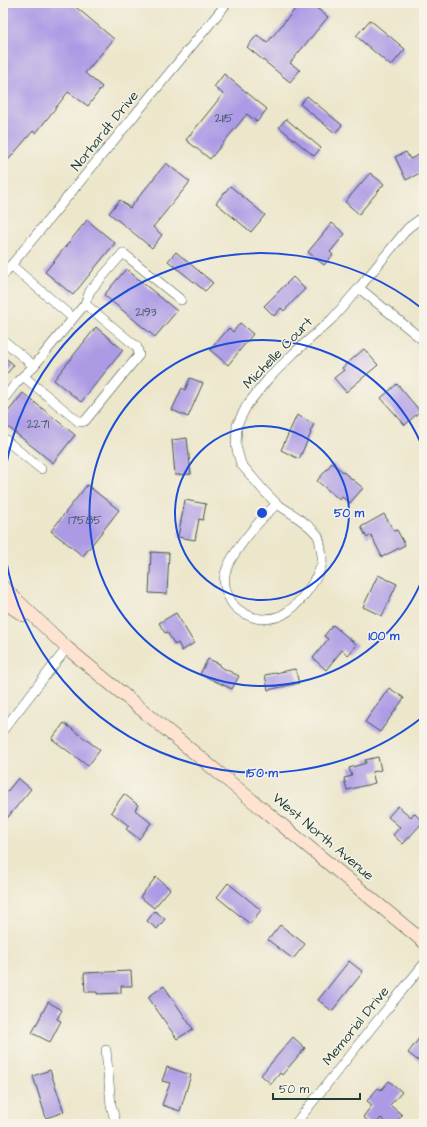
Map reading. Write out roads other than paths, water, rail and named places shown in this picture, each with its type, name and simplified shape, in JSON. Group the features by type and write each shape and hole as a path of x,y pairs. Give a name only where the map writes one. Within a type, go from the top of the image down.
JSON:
{"main road":[{"name":"West North Avenue","path":"3,587 67,648 424,942"},
{"name":"West North Avenue","path":"3,601 53,635"}],"street":[{"name":"Norhardt Drive","path":"3,275 227,3"},
{"name":"Michelle Court","path":"277,504 265,514 240,546 229,563 224,576 226,594 234,606 246,615 260,619 280,616 290,610 313,583 322,562 318,537 293,515 277,504 241,464 236,446 237,425 247,405 268,379 332,319 408,228 424,216"},
{"path":"3,400 23,376 34,366 85,304 90,291 123,253 180,300"},
{"path":"11,265 73,318"},
{"path":"359,288 424,341"},
{"path":"23,376 79,422 85,421 139,355 137,347 85,304"},
{"path":"3,340 34,366"},
{"path":"3,438 41,469"},
{"path":"3,730 67,648"},
{"name":"Memorial Drive","path":"295,1124 424,964"},
{"path":"106,1050 111,1105 116,1124"}]}
